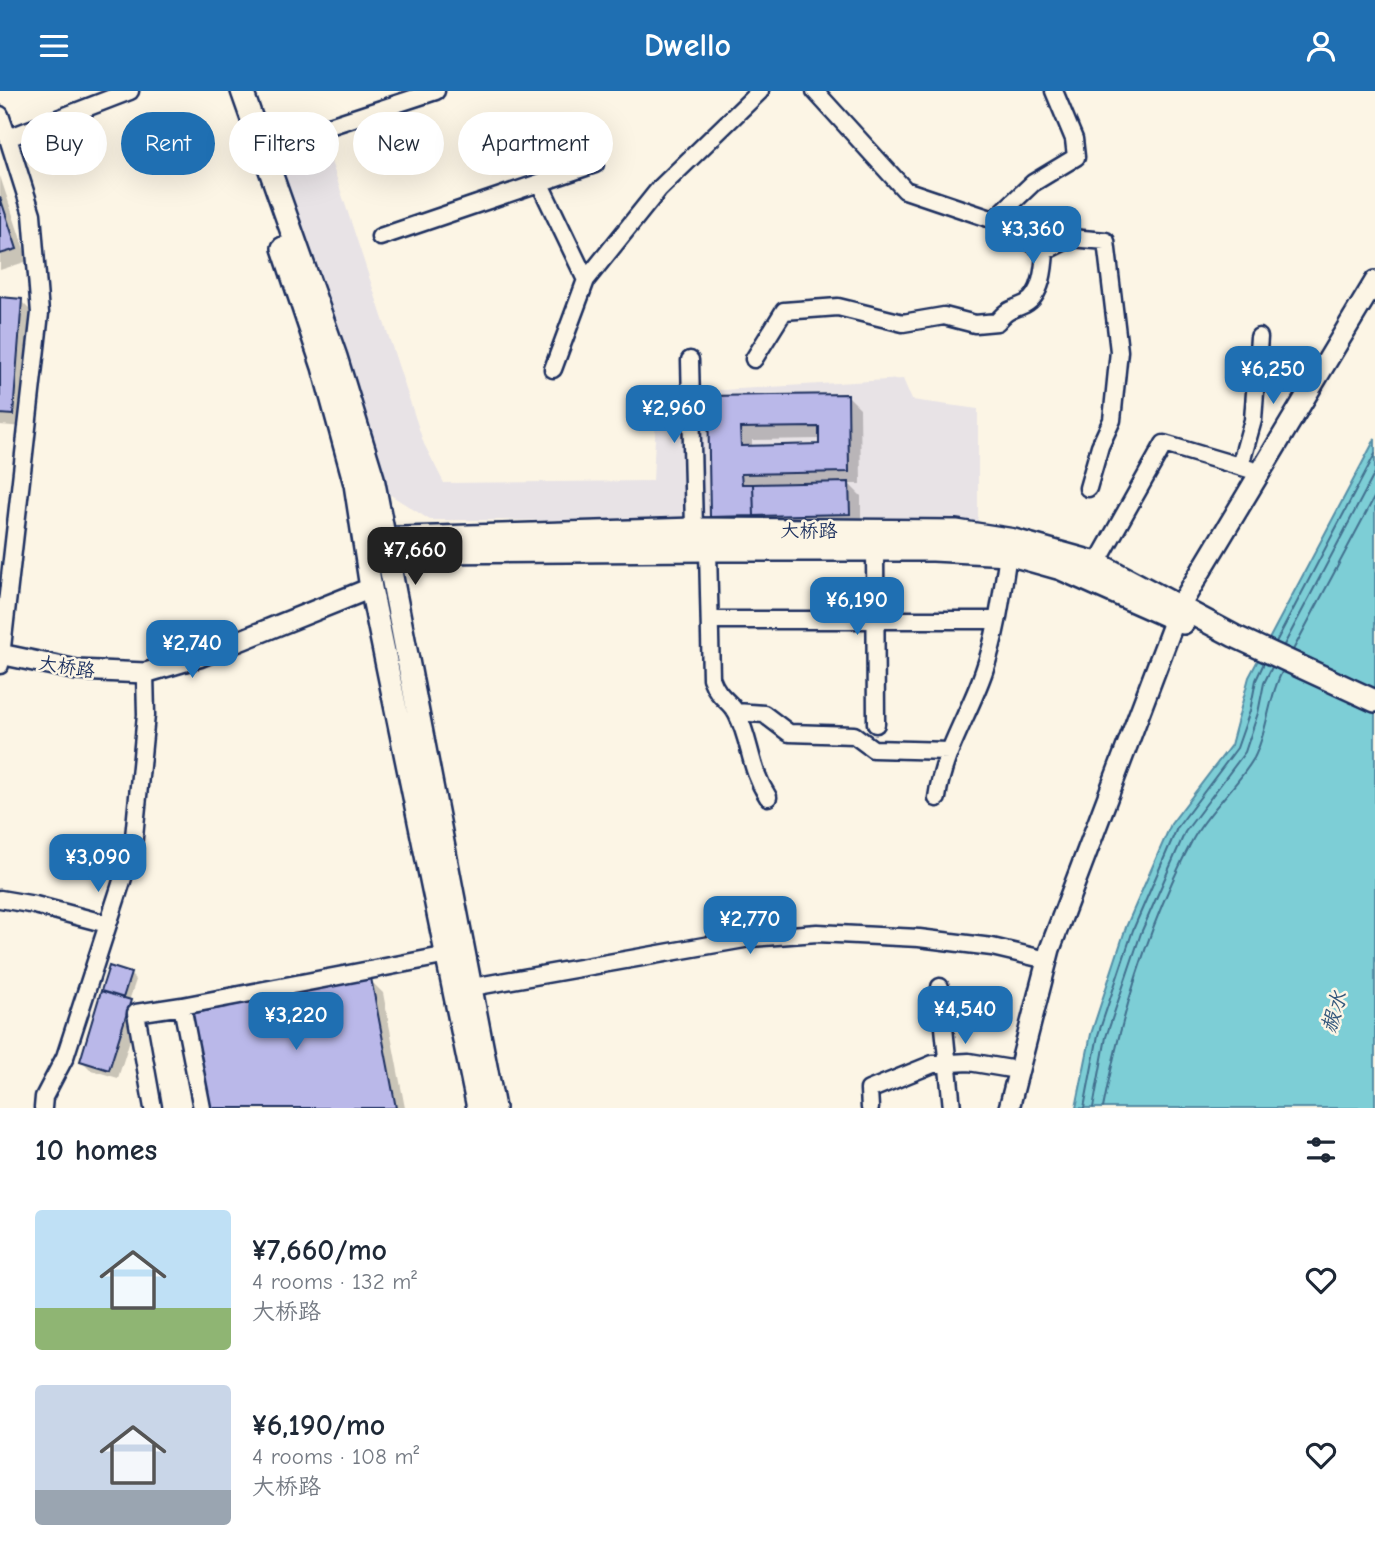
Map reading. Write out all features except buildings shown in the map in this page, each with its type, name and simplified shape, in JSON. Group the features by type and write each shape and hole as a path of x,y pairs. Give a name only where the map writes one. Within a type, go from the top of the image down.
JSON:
{"main road":[{"path":"227,91 238,112"},
{"path":"242,91 247,112"},
{"path":"266,175 336,357 373,478 375,548 371,589 448,955 462,989 494,1108"},
{"name":"大桥路","path":"375,548 694,529 956,531 1014,540 1097,563 1178,613 1232,641"},
{"path":"375,548 430,552 875,550 1008,554 1060,569 1178,613"},
{"path":"375,548 462,989 478,1108"},
{"path":"1232,641 1375,701"},
{"path":"1232,641 1375,713"}],"street":[{"path":"8,138 130,91"},
{"path":"339,122 436,91"},
{"path":"553,369 586,280 659,190 760,91"},
{"path":"815,91 905,190 995,220 1045,251"},
{"path":"995,220 1033,183 1076,157 1074,139 1054,91"},
{"path":"0,115 32,214 40,313 1,658"},
{"path":"380,237 564,175"},
{"path":"540,184 586,280"},
{"path":"1045,251 1071,238 1106,241 1119,351 1112,420 1100,446 1088,488"},
{"path":"754,359 784,311 838,307 903,323 944,316 975,324 997,322 1009,308 1027,303 1035,293 1043,274 1045,251"},
{"path":"1009,1108 1047,960 1092,831 1178,613 1250,469 1375,281"},
{"path":"1250,469 1259,337"},
{"path":"690,360 694,529"},
{"path":"1097,563 1164,444 1250,469"},
{"path":"708,550 711,678 717,694 736,712 755,777 768,797"},
{"path":"875,550 876,724"},
{"path":"937,799 941,769 984,671 997,620 1008,554"},
{"name":"大桥路","path":"1,658 77,670 145,673 200,657 371,589"},
{"path":"710,620 997,620"},
{"path":"43,1108 44,1097 65,1057 134,847 146,715 145,673"},
{"path":"736,712 764,714 789,733 854,735 873,749 949,751"},
{"path":"0,899 35,905 107,924"},
{"path":"462,989 750,937 817,933 919,938 992,947 1047,960"},
{"path":"153,1108 136,1013 448,955"},
{"path":"940,987 952,1108"},
{"path":"182,1006 202,1108"},
{"path":"870,1108 869,1090 933,1064 969,1062 1017,1070"}],"shaded area":[{"path":"285,175 336,175 424,444 444,483 653,481 657,394 903,379 912,400 978,409 978,522 430,520 389,494"}],"water":[{"name":"赧水","path":"1375,439 1375,1108 1076,1108 1091,1034 1126,927 1171,824 1231,745 1249,677"}]}
